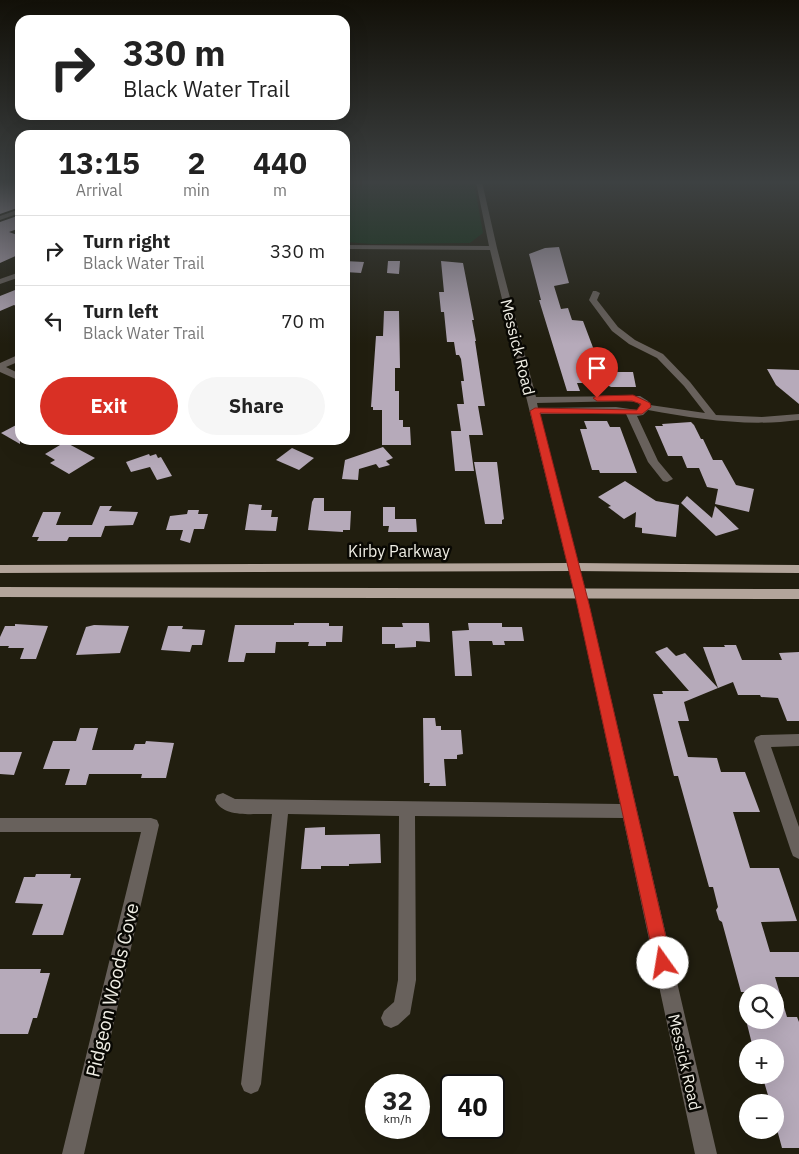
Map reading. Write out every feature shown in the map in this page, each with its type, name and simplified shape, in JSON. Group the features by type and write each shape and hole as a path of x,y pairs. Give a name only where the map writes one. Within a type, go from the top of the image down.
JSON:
{"main road":[{"name":"Kirby Parkway","path":"0,569 574,567 799,569"},
{"path":"0,592 799,594"}],"street":[{"name":"Messick Road","path":"491,236 574,567 706,1154"},
{"path":"350,247 494,248"},
{"path":"0,282 15,276"},
{"path":"596,293 593,300 607,320 632,342 660,356 687,384 713,417"},
{"path":"0,368 15,360"},
{"path":"0,368 15,376"},
{"path":"533,405 626,398 640,400 645,403 646,407"},
{"path":"533,405 630,412 639,412 646,407 713,417 767,420 799,417"},
{"path":"630,412 653,462 667,479"},
{"path":"799,740 761,741 799,851"},
{"path":"223,800 232,806 629,810"},
{"path":"251,1084 281,807"},
{"path":"391,1018 404,1007 407,980 407,809"},
{"name":"Pidgeon Woods Cove","path":"0,824 151,825 73,1154"}],"green space":[{"path":"350,236 479,236 470,243 372,244 350,242"}],"building":[{"path":"0,236 15,236 15,256 0,263"},
{"path":"559,247 569,283 554,286 561,309 568,308 572,320 583,321 600,366 616,367 616,372 633,372 636,387 611,387 606,383 577,383 580,391 567,391 539,300 541,300 529,254 545,248"},
{"path":"350,261 364,262 361,273 350,272"},
{"path":"388,261 400,261 399,274 387,273"},
{"path":"441,261 463,263 474,320 472,320 485,406 478,406 483,435 469,435 474,471 455,471 451,431 461,431 457,404 464,404 461,381 464,381 461,359 459,355 456,355 454,342 447,342 444,312 441,312 439,292 444,292"},
{"path":"15,290 15,306 0,311 0,296"},
{"path":"384,311 399,311 400,368 395,368 395,391 399,391 399,420 403,420 403,427 410,427 411,445 382,445 382,410 373,410 373,407 371,407 376,336 383,336"},
{"path":"767,369 799,370 799,404 776,385"},
{"path":"584,421 607,421 610,427 620,427 637,473 600,473 599,470 592,470 580,429 587,429"},
{"path":"691,422 701,439 703,439 713,460 722,460 736,485 754,489 749,512 715,504 718,489 707,487 699,468 687,468 682,456 668,456 655,426"},
{"path":"15,426 15,441 1,433"},
{"path":"60,445 71,445 95,458 69,474 50,463 55,460 45,454"},
{"path":"383,447 393,458 386,461 390,465 379,468 376,464 359,469 358,480 342,479 345,460"},
{"path":"292,448 314,458 299,470 276,460"},
{"path":"149,454 150,456 156,454 158,458 161,457 172,476 157,480 150,467 131,472 126,462"},
{"path":"474,462 497,462 504,519 502,524 485,524"},
{"path":"625,481 656,501 679,505 676,537 642,533 642,528 635,527 636,512 624,519 608,507 611,506 598,497"},
{"path":"687,496 712,518 715,506 739,529 716,536 681,503"},
{"path":"314,498 324,498 324,511 351,511 350,530 343,530 343,532 308,530"},
{"path":"249,504 262,505 261,510 272,510 271,517 278,517 276,531 245,530"},
{"path":"100,506 112,506 109,511 138,512 133,525 105,526 101,537 69,537 67,541 37,541 39,537 32,537 43,512 61,512 56,525 92,525"},
{"path":"383,507 395,507 395,519 416,519 417,532 388,532 389,526 383,526"},
{"path":"188,510 199,510 198,514 208,514 204,529 194,529 190,543 180,540 183,530 166,530 170,516 187,514"},
{"path":"294,623 329,623 329,626 343,626 342,642 326,642 326,646 308,646 309,642 276,642 275,653 246,653 244,662 228,662 235,625 294,625"},
{"path":"402,623 429,623 430,642 416,641 416,647 395,648 395,644 382,644 382,627 403,627"},
{"path":"468,623 502,623 502,627 522,627 524,641 504,641 505,645 493,645 492,641 469,641 472,676 455,676 452,631 469,630"},
{"path":"15,624 48,626 36,659 20,659 24,648 0,646 0,637 5,626 15,626"},
{"path":"94,625 129,626 120,653 76,655 86,627"},
{"path":"168,626 183,626 182,629 205,630 202,645 192,645 190,652 161,650"},
{"path":"724,645 736,645 742,660 782,660 779,653 799,652 799,721 787,721 778,698 761,697 760,695 738,695 733,682 718,688 703,647 725,647"},
{"path":"667,647 676,656 685,653 718,688 684,702 689,721 678,721 688,757 717,758 721,772 745,772 760,812 733,812 750,868 779,868 797,921 761,922 770,952 799,952 799,977 775,977 777,984 739,985 722,922 719,920 716,910 718,907 713,887 709,887 678,776 674,776 653,694 663,694 662,691 689,691 655,652"},
{"path":"423,718 435,718 436,726 441,726 441,730 461,730 463,754 457,755 457,759 444,759 446,786 429,786 430,783 424,783"},
{"path":"80,728 98,728 92,750 133,750 135,744 145,744 146,741 174,743 166,778 141,778 142,774 89,774 86,785 65,785 70,769 43,769 53,741 76,741"},
{"path":"0,752 22,752 14,775 0,774"},
{"path":"325,827 325,835 380,834 381,863 301,869 305,828"},
{"path":"36,874 71,874 70,878 81,878 63,935 32,935 43,904 15,903 24,877 35,877"},
{"path":"0,969 41,969 40,973 50,973 37,1018 33,1018 28,1034 0,1034"},
{"path":"784,1007 787,1017 797,1017 799,1022 799,1148 782,1148 780,1139 784,1139 784,1094 768,1094 765,1084 784,1084 784,1039 751,1039 748,1029 784,1029"}],"route":[{"path":"597,398 633,398 645,403 646,407 639,412 616,410 535,411 583,604 663,963"}]}
